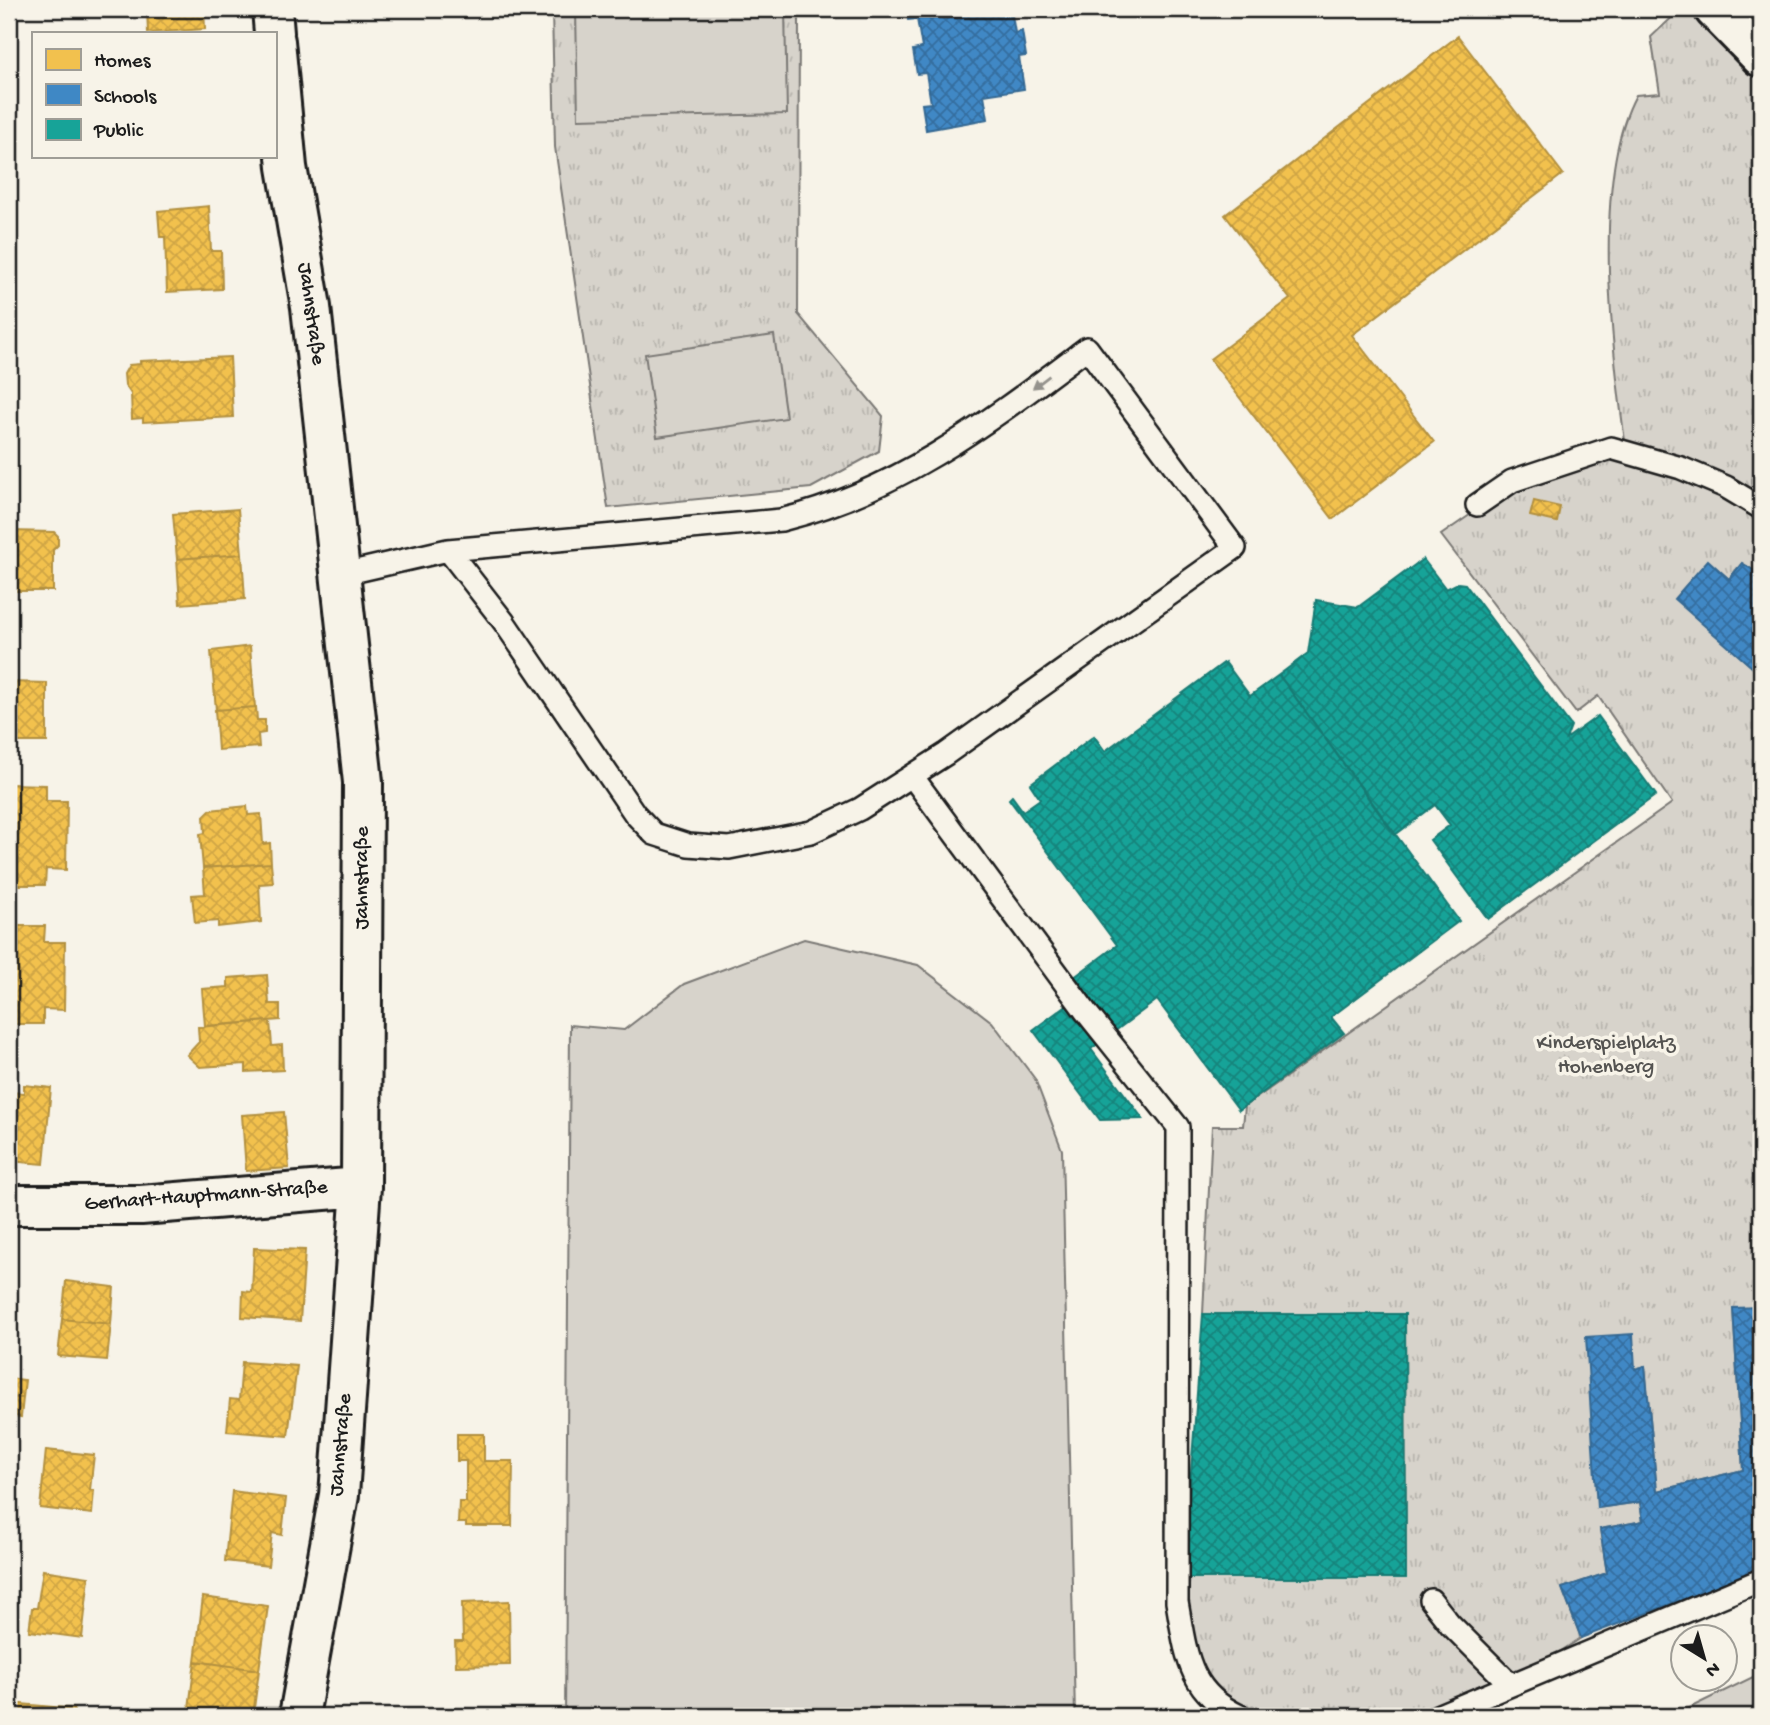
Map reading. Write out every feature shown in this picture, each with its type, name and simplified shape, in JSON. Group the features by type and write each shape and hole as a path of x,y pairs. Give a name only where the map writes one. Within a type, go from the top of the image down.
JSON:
{"street":[{"path":"272,9 274,32"},
{"path":"1713,9 1761,57"},
{"name":"Jahnstraße","path":"276,52 287,167 311,307 363,782 361,1187 339,1495 299,1716"},
{"name":"Gerhart-Hauptmann-Straße","path":"9,1205 141,1205 361,1187"}],"lane":[{"path":"339,575 448,550 792,517 855,498 899,478 995,417 1087,348 1235,548 1053,680 860,809 811,832 773,842 729,848 688,845 654,834 635,814 504,622 448,550"},
{"path":"1477,505 1512,481 1611,448 1681,468 1726,487 1761,508"},
{"path":"912,776 1086,1012 1178,1127 1177,1602 1188,1662 1202,1691 1240,1716"},
{"path":"1437,1716 1761,1580"},
{"path":"1431,1600 1450,1624 1510,1684"}],"green space":[{"path":"552,9 799,9 798,314 883,416 879,451 811,488 608,508 555,147"},
{"path":"576,9 785,9 787,114 578,119"},
{"name":"Kinderspielplatz Hohenberg","path":"1681,9 1761,9 1761,575 1742,563 1729,579 1708,561 1675,598 1761,675 1761,1307 1733,1309 1743,1470 1657,1491 1645,1366 1635,1369 1597,1508 1640,1502 1643,1521 1600,1529 1607,1573 1562,1588 1581,1638 1510,1684 1437,1716 1240,1716 1202,1691 1183,1578 1406,1577 1405,1315 1203,1314 1212,1126 1243,1126 1245,1106 1672,803 1598,696 1576,713 1441,535 1487,503 1534,481 1627,455 1616,371 1609,271 1613,174 1622,131 1636,95 1660,93 1651,37"},
{"path":"774,335 786,418 657,437 645,354"},
{"path":"804,939 918,965 992,1022 1035,1079 1062,1150 1075,1716 565,1716 570,1025 624,1030 684,984"},
{"path":"1761,1673 1761,1716 1673,1716 1718,1694 1738,1694 1738,1684"}],"building: Homes":[{"path":"147,9 204,9 205,29 148,32"},
{"path":"1458,36 1563,174 1352,335 1434,442 1333,519 1210,359 1290,299 1225,215"},
{"path":"209,206 211,251 221,251 222,289 167,292 165,237 160,237 158,211"},
{"path":"230,357 233,417 143,422 143,418 132,419 131,394 125,385 124,374 129,365 140,364 140,361"},
{"path":"1534,501 1560,507 1557,522 1530,516"},
{"path":"238,509 242,554 177,559 173,514"},
{"path":"9,531 54,532 58,536 58,545 53,550 53,591 9,591"},
{"path":"242,554 245,599 180,604 177,559"},
{"path":"250,646 255,707 216,710 211,651"},
{"path":"9,682 47,683 47,742 9,742"},
{"path":"256,707 257,720 265,720 265,733 258,734 259,747 218,750 215,710"},
{"path":"9,784 46,785 46,801 67,801 66,870 46,869 45,885 9,885"},
{"path":"247,806 248,815 261,814 263,844 270,843 271,863 203,868 200,834 205,833 204,816 210,810"},
{"path":"271,863 273,883 259,884 261,922 218,927 218,921 195,923 192,895 205,894 203,868"},
{"path":"9,926 45,926 44,942 65,942 64,1010 43,1009 43,1024 9,1024"},
{"path":"267,975 269,1004 280,1004 280,1020 205,1026 202,989 228,987 228,978"},
{"path":"270,1021 272,1046 282,1045 283,1070 246,1072 246,1064 200,1067 187,1055 199,1042 198,1027"},
{"path":"24,1085 51,1088 44,1164 9,1161 9,1092 24,1093"},
{"path":"284,1112 289,1168 246,1171 242,1115"},
{"path":"254,1248 305,1250 300,1321 242,1317 243,1291 252,1292"},
{"path":"66,1281 114,1287 111,1324 62,1319"},
{"path":"62,1319 111,1324 107,1360 58,1356"},
{"path":"242,1362 297,1366 288,1436 227,1431 230,1399 239,1400"},
{"path":"9,1378 25,1380 23,1398 9,1397"},
{"path":"9,1397 23,1398 21,1417 9,1415"},
{"path":"457,1434 484,1434 484,1461 513,1461 512,1526 466,1526 466,1523 458,1523 459,1502 466,1502 466,1461 457,1461"},
{"path":"46,1450 94,1455 90,1490 94,1490 92,1514 40,1508"},
{"path":"232,1491 286,1498 282,1535 272,1533 268,1566 225,1561"},
{"path":"43,1570 89,1577 82,1638 29,1631 32,1608 37,1608"},
{"path":"203,1597 268,1606 259,1670 195,1661"},
{"path":"509,1601 510,1665 456,1666 455,1641 463,1641 462,1603"},
{"path":"195,1661 259,1670 253,1716 188,1716"},
{"path":"10,1703 74,1709 74,1716 9,1716"}],"building: Schools":[{"path":"906,9 1011,9 1015,33 1022,31 1026,56 1019,57 1024,89 984,95 988,119 926,130 922,104 931,103 926,73 917,74 913,50 922,48 917,19 908,20"},
{"path":"1708,560 1729,579 1742,563 1761,575 1761,675 1674,599"},
{"path":"1761,1307 1761,1570 1581,1638 1562,1588 1607,1573 1600,1529 1643,1521 1640,1502 1597,1508 1586,1337 1633,1334 1635,1369 1645,1366 1657,1491 1743,1470 1733,1308"}],"building: Public":[{"path":"1423,559 1446,589 1458,583 1465,584 1571,726 1566,739 1598,716 1656,795 1488,919 1430,840 1450,825 1435,805 1395,835 1279,675 1308,653 1316,600 1358,607"},
{"path":"1225,662 1250,696 1279,675 1459,921 1331,1017 1344,1033 1239,1110 1157,1000 1091,1049 1143,1119 1100,1120 1033,1030 1072,1001 1061,987 1117,945 1009,799 1012,796 1023,811 1040,799 1030,784 1094,736 1105,751"},
{"path":"1203,1314 1405,1314 1406,1578 1183,1578"}]}
